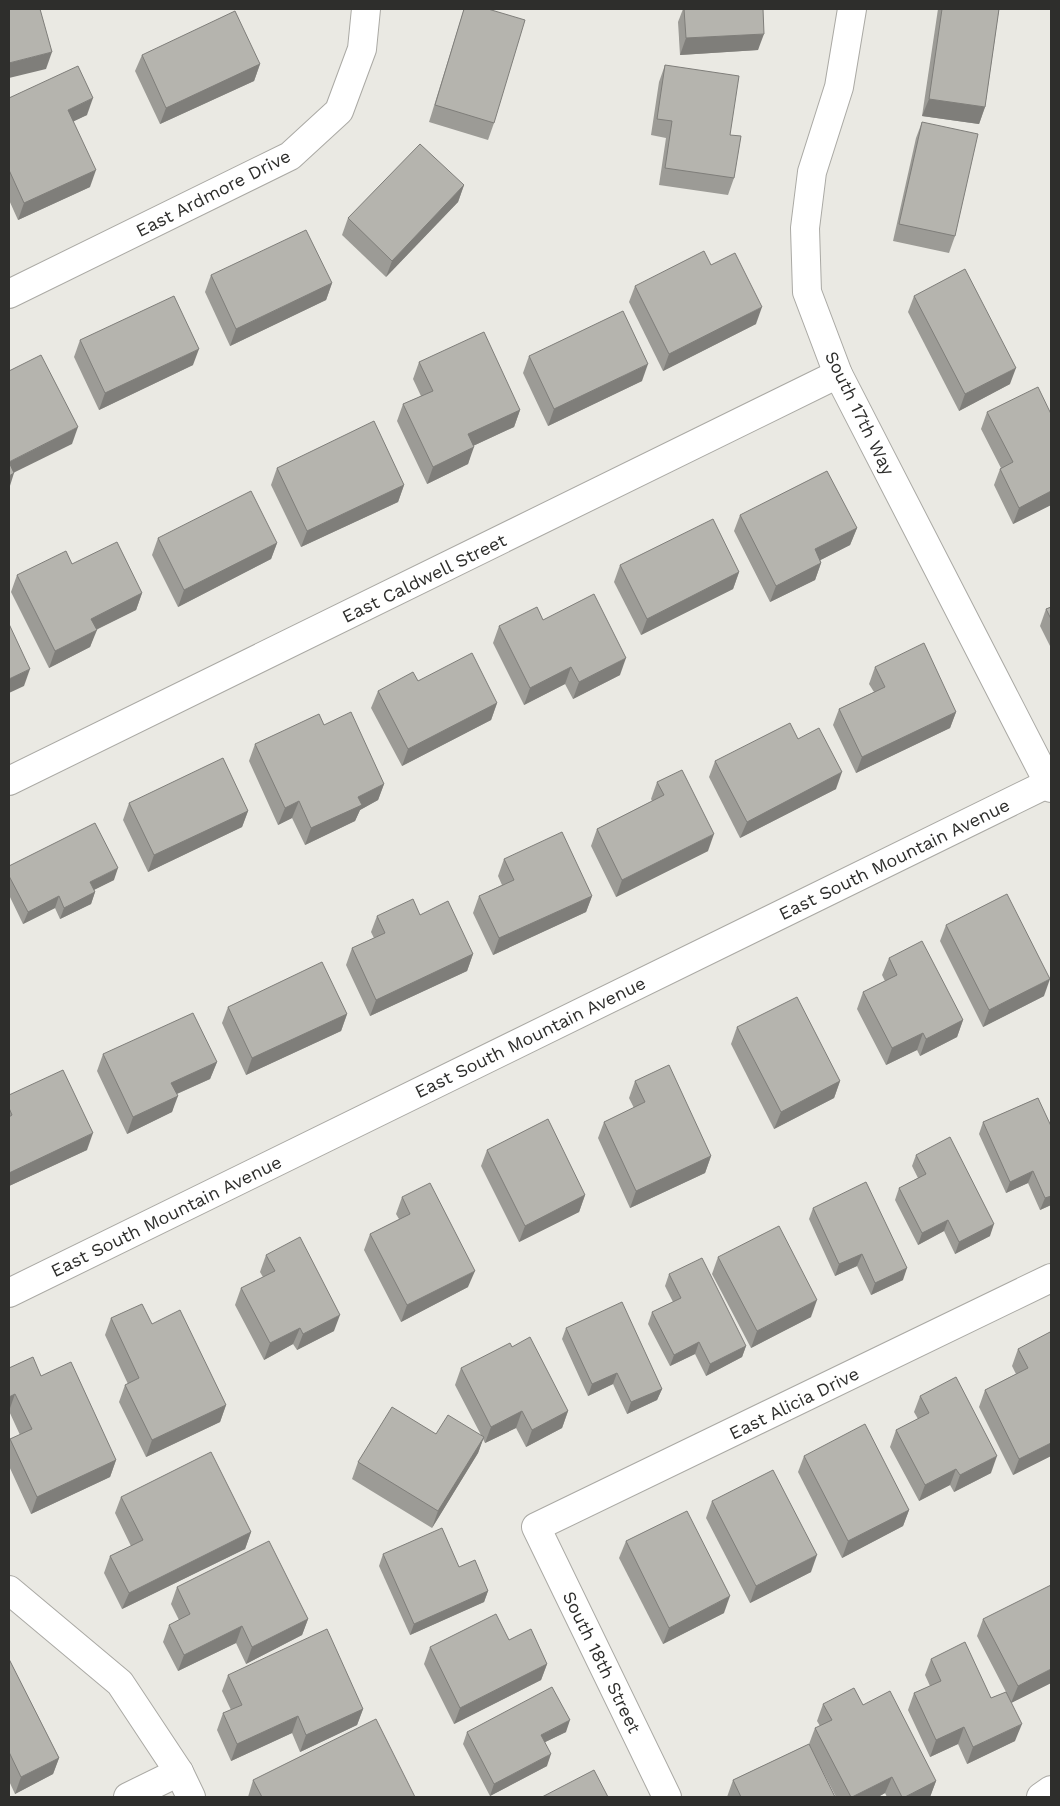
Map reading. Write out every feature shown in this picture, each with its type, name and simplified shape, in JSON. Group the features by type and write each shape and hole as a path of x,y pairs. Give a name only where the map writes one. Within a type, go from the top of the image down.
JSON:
{"street":[{"name":"East Ardmore Drive","path":"9,294 290,156 339,111 362,49 366,9"},
{"name":"South 17th Way","path":"852,9 839,86 812,172 805,228 807,292 838,374 1050,784"},
{"name":"East Caldwell Street","path":"9,782 838,374"},
{"name":"East South Mountain Avenue","path":"9,1293 1050,784"},
{"name":"East Alicia Drive","path":"536,1527 1051,1278"},
{"name":"South 18th Street","path":"536,1527 667,1797"},
{"path":"9,1590 120,1683 179,1772 191,1797"},
{"path":"128,1797 179,1772"},
{"path":"1041,1797 1051,1790"}],"building":[{"path":"9,9 40,9 52,52 9,63"},
{"path":"464,9 488,9 525,20 494,123 435,105"},
{"path":"684,9 763,9 764,34 686,38"},
{"path":"942,9 999,9 985,107 929,99"},
{"path":"235,11 260,64 166,108 142,55"},
{"path":"665,65 739,76 730,135 741,136 734,178 665,168 672,121 657,119"},
{"path":"78,66 93,98 68,110 96,170 24,203 9,170 9,98"},
{"path":"922,122 978,134 955,236 899,224"},
{"path":"420,144 464,185 392,261 348,218"},
{"path":"306,230 332,283 236,329 211,275"},
{"path":"704,251 711,265 735,253 762,307 669,354 635,286"},
{"path":"965,269 1016,368 965,394 914,296"},
{"path":"174,296 199,349 105,393 80,340"},
{"path":"623,311 648,364 554,409 529,356"},
{"path":"484,332 520,410 468,434 474,447 433,467 403,404 433,391 419,362"},
{"path":"41,355 78,427 9,462 9,371"},
{"path":"1038,387 1051,414 1051,491 1019,508 1000,469 1013,462 987,412"},
{"path":"374,421 404,485 307,531 277,468"},
{"path":"9,462 14,473 9,476"},
{"path":"827,471 857,528 815,549 821,563 776,586 740,515"},
{"path":"251,491 277,543 184,590 158,538"},
{"path":"713,519 739,572 647,619 620,565"},
{"path":"117,542 142,593 91,619 97,630 55,651 17,575 66,551 72,564"},
{"path":"594,594 626,658 579,682 571,667 530,688 499,626 537,607 543,620"},
{"path":"1051,607 1051,619 1046,609"},
{"path":"9,624 30,669 9,679"},
{"path":"924,643 956,712 862,757 839,709 885,687 875,667"},
{"path":"472,653 497,703 408,749 378,691 413,672 418,681"},
{"path":"351,712 384,784 358,797 362,805 311,828 299,801 285,808 255,744 319,714 324,725"},
{"path":"790,723 798,739 819,728 842,772 747,822 715,761"},
{"path":"223,758 248,811 154,855 129,803"},
{"path":"682,770 714,834 622,880 597,829 664,795 657,782"},
{"path":"95,823 118,868 90,882 95,892 64,908 59,896 28,912 9,876 9,866"},
{"path":"562,832 592,896 499,938 479,896 514,880 504,859"},
{"path":"1007,894 1050,979 989,1010 946,925"},
{"path":"413,899 420,915 448,901 473,954 376,1000 352,948 385,933 377,916"},
{"path":"922,941 963,1020 926,1039 923,1033 892,1048 863,992 897,975 889,958"},
{"path":"322,962 347,1014 252,1058 228,1007"},
{"path":"797,997 840,1081 781,1112 737,1027"},
{"path":"193,1013 217,1062 171,1083 178,1096 133,1117 103,1054"},
{"path":"669,1065 711,1156 636,1191 604,1122 645,1102 635,1081"},
{"path":"63,1070 93,1133 9,1173 9,1117 12,1115 9,1108 9,1095"},
{"path":"1038,1098 1051,1126 1051,1196 1045,1198 1033,1171 1010,1182 983,1122"},
{"path":"548,1119 585,1195 525,1226 487,1150"},
{"path":"950,1137 994,1224 959,1242 948,1220 922,1233 899,1188 926,1174 916,1155"},
{"path":"866,1182 907,1268 875,1283 862,1254 839,1264 813,1208"},
{"path":"430,1183 475,1271 407,1305 370,1234 410,1214 402,1197"},
{"path":"779,1226 817,1300 757,1331 718,1257"},
{"path":"300,1237 340,1315 303,1334 300,1328 270,1343 241,1288 275,1271 266,1255"},
{"path":"702,1258 746,1346 710,1364 699,1342 674,1355 652,1312 681,1298 669,1274"},
{"path":"622,1302 662,1389 631,1402 617,1373 592,1384 566,1328"},
{"path":"142,1304 152,1324 180,1310 226,1405 152,1440 125,1385 139,1378 111,1318"},
{"path":"1050,1332 1051,1443 1019,1459 985,1390 1028,1368 1018,1349"},
{"path":"530,1337 568,1411 532,1430 522,1411 491,1427 461,1368 510,1343 512,1347"},
{"path":"33,1357 41,1376 71,1362 116,1460 37,1497 10,1439 32,1429 15,1394 9,1397 9,1368"},
{"path":"956,1377 997,1456 960,1475 956,1469 925,1485 896,1430 929,1413 920,1396"},
{"path":"392,1407 436,1434 448,1415 484,1437 438,1511 358,1462"},
{"path":"865,1424 909,1510 848,1541 804,1456"},
{"path":"211,1452 251,1532 129,1593 110,1556 143,1540 121,1497"},
{"path":"773,1470 817,1555 756,1586 712,1501"},
{"path":"687,1511 730,1596 669,1628 626,1541"},
{"path":"442,1528 459,1567 475,1560 488,1591 414,1624 383,1554"},
{"path":"269,1541 308,1619 252,1647 242,1626 184,1655 169,1625 190,1614 177,1587"},
{"path":"1051,1585 1051,1669 1018,1686 983,1619"},
{"path":"496,1614 509,1640 531,1629 547,1664 460,1708 430,1647"},
{"path":"327,1629 363,1709 306,1735 298,1716 237,1744 223,1713 242,1705 228,1675"},
{"path":"965,1642 991,1698 1006,1692 1022,1724 973,1747 964,1727 936,1740 914,1693 941,1681 931,1659"},
{"path":"9,1659 59,1758 21,1777 9,1752"},
{"path":"552,1687 570,1720 541,1735 551,1754 494,1784 467,1732"},
{"path":"854,1688 863,1705 890,1691 936,1781 902,1797 892,1777 851,1797 815,1728 832,1720 823,1704"},
{"path":"376,1719 415,1797 262,1797 253,1780"},
{"path":"809,1744 835,1797 741,1797 733,1780"},
{"path":"594,1770 608,1797 542,1797"}]}
